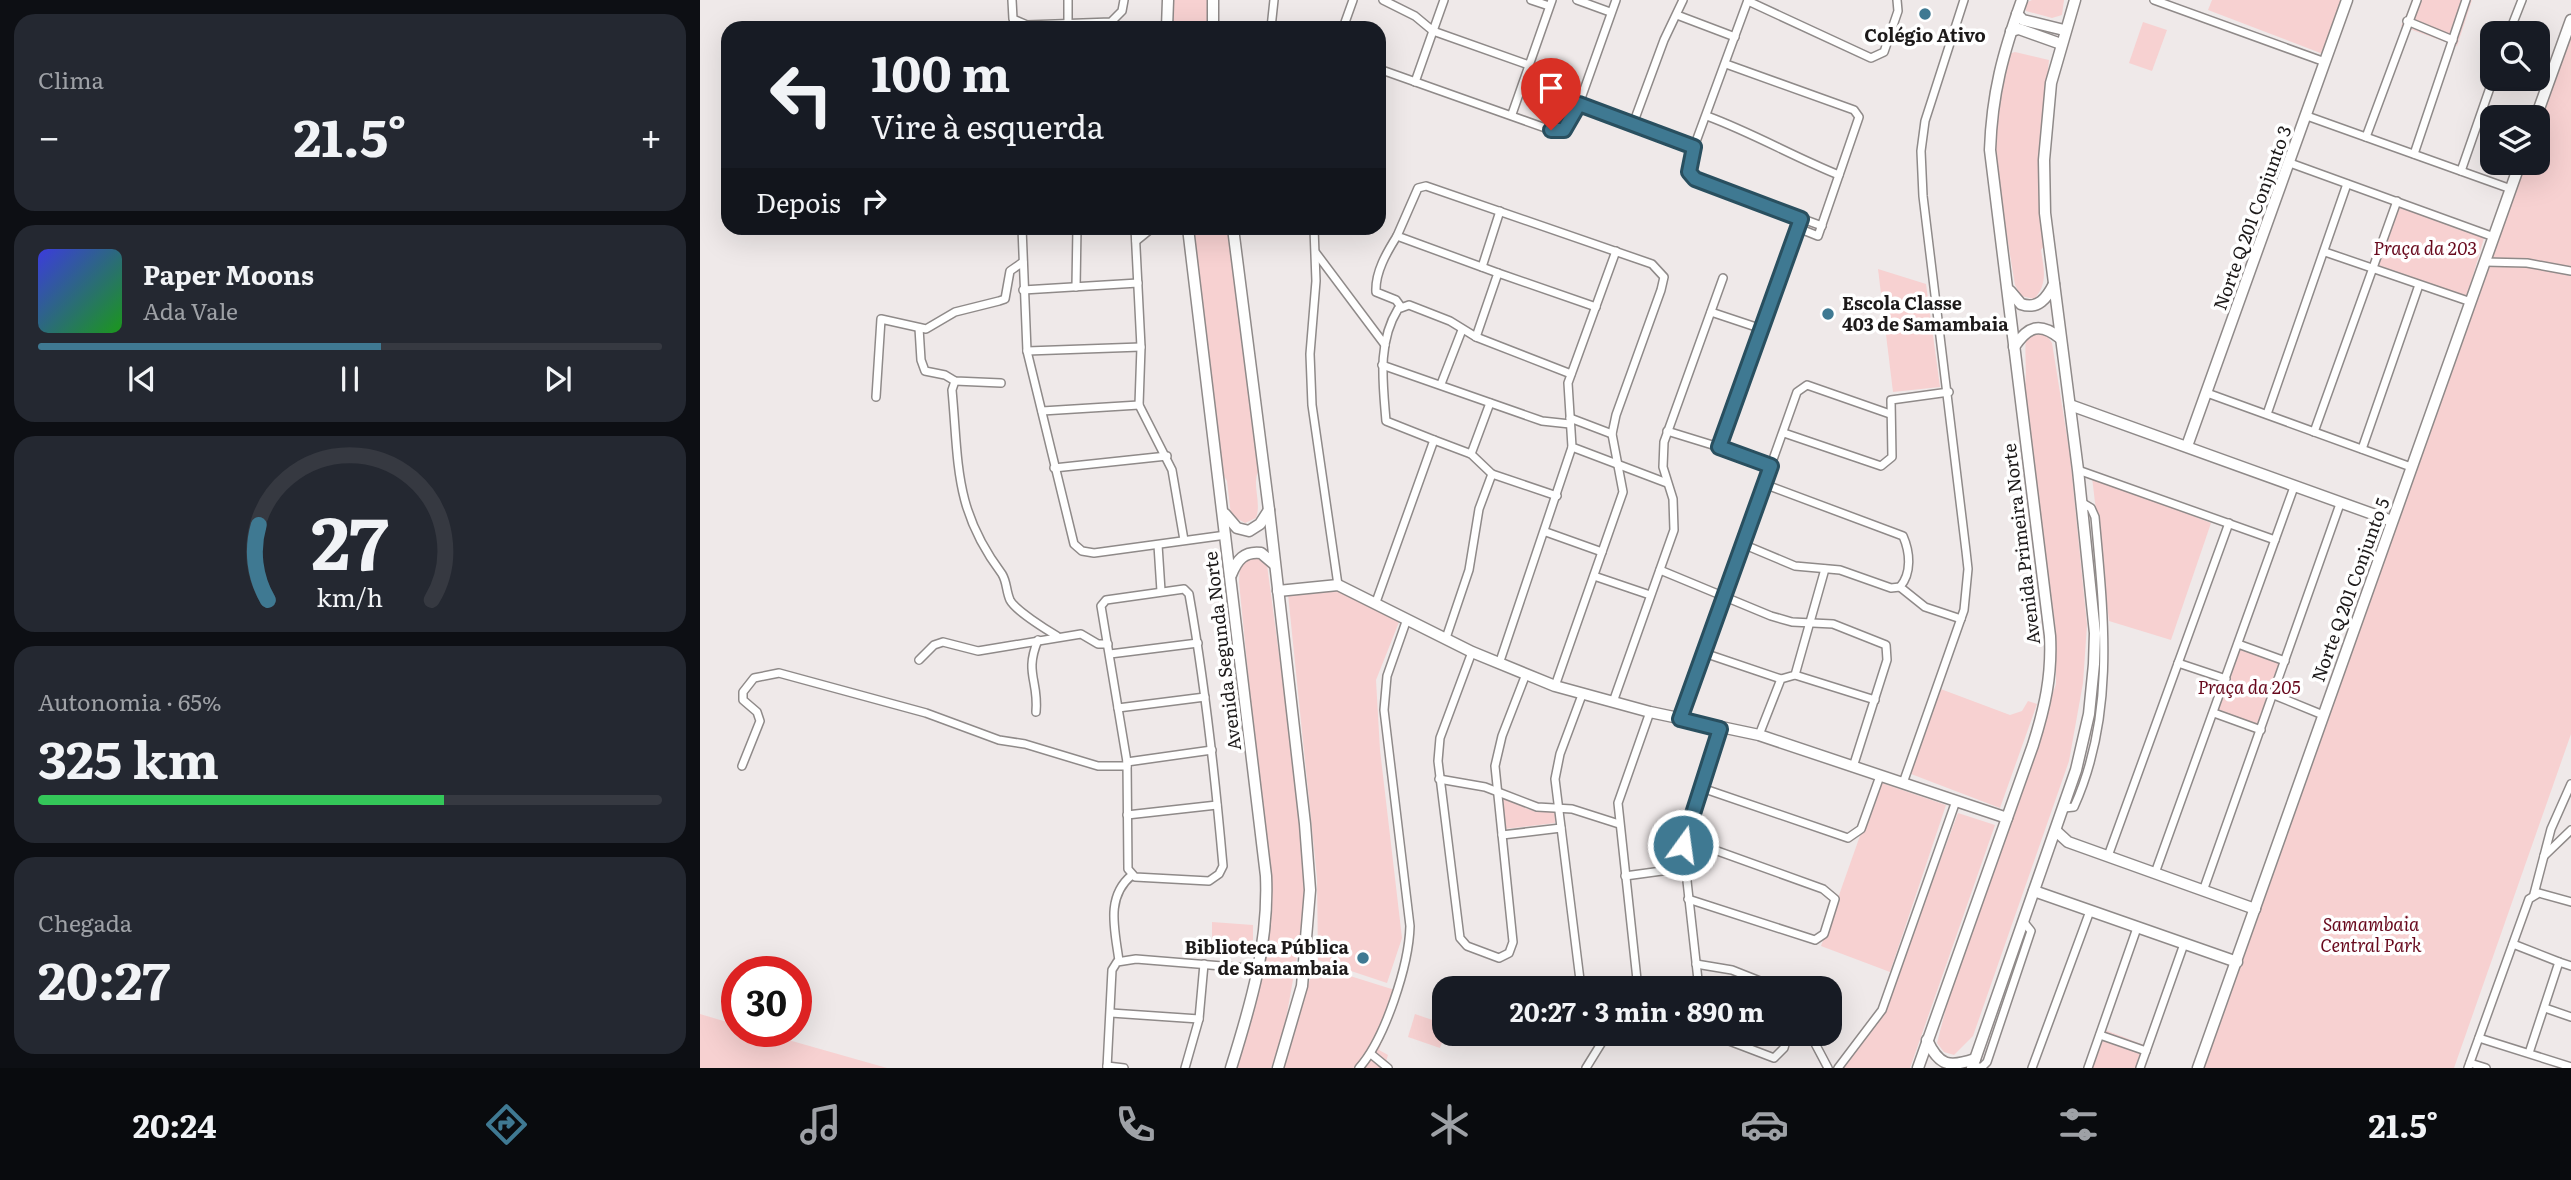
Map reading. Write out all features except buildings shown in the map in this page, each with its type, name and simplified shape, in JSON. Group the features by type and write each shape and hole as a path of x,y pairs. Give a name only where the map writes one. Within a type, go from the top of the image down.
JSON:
{"main road":[{"path":"1167,21 1168,0"},
{"path":"1213,0 1213,21"},
{"name":"Avenida Primeira Norte","path":"1918,1068 2048,698 2052,671 1990,150 1991,106 1998,68 2022,0"},
{"path":"1927,1040 1936,1057 1950,1067 1973,1065 2064,808 2089,714 2095,633 2078,470 2045,213 2044,160 2051,83 2064,30 2075,0"},
{"name":"Norte Q 201 Conjunto 3","path":"2187,446 2347,0"},
{"path":"2017,14 2023,20 2064,30"},
{"path":"2540,105 2571,20"},
{"path":"2011,30 2019,29 2061,44"},
{"name":"Norte Q 201 Conjunto 5","path":"2198,1068 2516,175"},
{"name":"Avenida Segunda Norte","path":"1189,235 1265,866 1267,918 1259,969 1231,1068"},
{"path":"1234,235 1269,510 1305,824 1310,890 1302,986 1278,1068"},
{"path":"2008,288 2021,304 2033,306 2045,300 2055,282"},
{"path":"2014,347 2023,333 2038,326 2060,338"},
{"path":"2070,405 2392,521"},
{"path":"1223,510 1231,523 1243,531 1261,524 1269,510"},
{"path":"1230,579 1236,563 1247,554 1261,553 1274,564"},
{"path":"1278,591 1338,585 1472,652 1555,686 1650,712 1759,736 2007,818"},
{"path":"2056,831 2068,842 2255,909"},
{"path":"2051,846 2068,842"},
{"path":"2034,891 2237,962"}],"street":[{"path":"1012,0 1013,19 1018,21"},
{"path":"1068,0 1068,21"},
{"path":"1112,21 1122,10 1124,0"},
{"path":"1272,21 1274,0"},
{"path":"1346,21 1353,0"},
{"path":"1383,0 1415,16 1433,31 1529,65"},
{"path":"1415,82 1444,0"},
{"path":"1511,114 1550,3 1531,0"},
{"path":"1577,0 1610,12"},
{"path":"1386,72 1551,130 1564,130 1579,104 1616,0"},
{"path":"1822,226 1695,179 1689,172 1694,147 1748,0 1871,58 1884,52 1898,11 1897,0"},
{"path":"1903,783 1961,619 1968,569 1949,392 1923,196 1921,151 1925,121 1964,0"},
{"path":"2154,0 2325,62"},
{"path":"2366,137 2417,0"},
{"path":"2414,154 2466,0"},
{"path":"2514,21 2522,0"},
{"path":"1633,124 1664,40 1677,15 1679,1"},
{"path":"1677,15 1735,37"},
{"path":"2407,21 2453,40"},
{"path":"1726,64 1858,113 1853,141 1818,236 1798,229"},
{"path":"2461,171 2489,91"},
{"path":"1579,104 1694,147"},
{"path":"1707,116 1755,134 1784,153 1839,175"},
{"path":"2307,116 2511,188"},
{"path":"2290,163 2494,237"},
{"path":"2267,414 2347,184"},
{"path":"1401,307 1396,300 1377,292 1376,284 1387,248 1396,236 1418,188 1423,186 1653,264 1664,277 1612,434 1623,492 1555,686"},
{"path":"2314,432 2397,201"},
{"path":"1482,267 1500,211"},
{"path":"1719,447 1801,219"},
{"path":"1022,235 1027,351 1071,538 1079,549 1094,553 1226,536"},
{"path":"1076,288 1077,235"},
{"path":"1136,235 1141,347 1139,405 1167,456 1184,540"},
{"path":"1136,241 1143,235"},
{"path":"1314,235 1310,354 1312,405 1338,585"},
{"path":"1396,236 1595,307"},
{"path":"1499,664 1546,532 1572,447 1567,394 1571,374 1616,251"},
{"path":"1315,252 1385,345"},
{"path":"2325,252 2471,302"},
{"path":"876,397 881,319 919,328 929,327 955,312 1005,299 1007,276 1023,262"},
{"path":"2485,262 2527,263 2571,271"},
{"path":"1476,337 1498,274"},
{"path":"1613,702 1660,570 1675,518 1663,454 1667,430 1723,278"},
{"path":"1023,290 1138,283"},
{"path":"2362,449 2419,285"},
{"path":"1401,307 1418,307 1450,321 1497,348 1571,374"},
{"path":"1401,307 1394,316 1382,365 1386,421 1471,454 1492,474 1556,496"},
{"path":"1711,312 1762,329"},
{"path":"919,328 923,369 945,375 955,381 1001,383"},
{"path":"1441,384 1462,330"},
{"path":"1027,351 1141,347"},
{"path":"1382,365 1542,421 1570,421 1612,434"},
{"path":"955,381 952,390 959,482 969,520 987,556 1004,577 1011,602 1057,636"},
{"path":"1680,719 1745,545 1797,392 1807,385 1890,414"},
{"path":"1784,433 1881,466 1892,457 1889,404 1894,399 1949,392"},
{"path":"2207,393 2412,467"},
{"path":"1471,454 1490,403"},
{"path":"1042,411 1139,405"},
{"path":"1667,430 1771,466"},
{"path":"1377,603 1434,440"},
{"path":"1572,447 1667,483"},
{"path":"1054,468 1167,456"},
{"path":"2078,470 2275,540"},
{"path":"1446,638 1469,570 1479,509 1492,474"},
{"path":"1764,484 1903,536 1907,549 1908,576 1900,587"},
{"path":"2155,873 2294,487"},
{"path":"2203,891 2340,504"},
{"path":"2108,856 2229,523"},
{"path":"1546,532 1602,552"},
{"path":"1158,545 1161,592"},
{"path":"1745,545 1795,566 1840,570 1891,588 1900,587 1925,607 1961,619"},
{"path":"1795,675 1825,569"},
{"path":"1660,570 1725,599 1792,622 1833,624 1886,645 1888,656 1853,767"},
{"path":"1594,576 1650,595"},
{"path":"1124,1068 1107,1067 1112,970 1119,961 1114,906 1121,886 1132,875 1209,881 1216,878 1223,866 1212,750 1198,643 1188,591 1106,600 1101,606 1127,764 1127,865 1132,875"},
{"path":"1359,1068 1371,1054 1409,943 1410,926 1384,710 1387,677 1407,619"},
{"path":"919,660 934,645 943,642 978,651 1057,636 1083,634 1098,644 1108,644"},
{"path":"1036,712 1037,698 1030,662 1038,640"},
{"path":"1110,654 1198,643"},
{"path":"2238,644 2285,662"},
{"path":"1472,652 1440,738 1439,779 1460,938 1467,946 1499,958 1509,953 1513,942 1495,766 1502,736 1527,674"},
{"path":"1704,653 1781,680 1795,675 1875,700"},
{"path":"2178,663 2226,679"},
{"path":"742,766 760,721 757,712 743,700 743,692 754,678 779,673 926,713 994,738 1032,746 1098,766 1212,750"},
{"path":"1759,736 1781,680"},
{"path":"1580,976 1558,807 1557,767 1582,695"},
{"path":"2274,695 2323,715"},
{"path":"1118,708 1205,696"},
{"path":"1637,976 1619,824 1620,795 1650,712"},
{"path":"2214,713 2261,730"},
{"path":"1697,976 1684,868 1684,839 1720,729"},
{"path":"1699,787 1848,838 1861,829 1880,776"},
{"path":"1439,779 1496,792 1537,807 1558,807 1619,824"},
{"path":"2486,1068 2469,1065 2529,899 2534,894 2551,829 2571,784"},
{"path":"1838,1068 1882,1010 1956,801"},
{"path":"1128,815 1217,805"},
{"path":"1502,835 1561,828"},
{"path":"2544,857 2571,830"},
{"path":"1684,839 1823,889 1835,900 1824,933 1815,940 1688,899"},
{"path":"1625,876 1684,868"},
{"path":"2534,894 2546,893 2571,902"},
{"path":"2032,1068 2090,911"},
{"path":"2088,1068 2137,928"},
{"path":"2140,1068 2184,944"},
{"path":"2513,944 2571,966"},
{"path":"1119,961 1259,969"},
{"path":"2529,1053 2559,962"},
{"path":"1185,1068 1199,1019 1204,964"},
{"path":"1696,964 1732,970 1747,976"},
{"path":"2545,1008 2571,1017"},
{"path":"1111,1013 1199,1019"},
{"path":"2100,1035 2146,1051"},
{"path":"2479,1038 2568,1067"},
{"path":"1586,1068 1599,1046"},
{"path":"1742,1046 1774,1058 1785,1046"},
{"path":"1816,1046 1828,1068"},
{"path":"1371,1054 1388,1068"}],"green space":[{"path":"1173,0 1210,0 1210,21 1172,21"},
{"path":"2032,0 2064,0 2062,15 2052,18 2026,11 2025,3"},
{"path":"2212,0 2348,0 2323,54 2208,10"},
{"path":"2413,0 2472,0 2457,46 2401,26"},
{"name":"Samambaia Central Park","path":"2571,18 2571,734 2454,1068 2194,1068 2515,175 2550,175 2550,105 2542,105 2547,91 2550,91 2550,81"},
{"path":"2143,22 2167,30 2152,71 2129,63"},
{"path":"2015,52 2049,60 2039,157 2047,242 2041,250 2043,282 2034,299 2021,296 2015,285 1992,145 1996,94 2008,54"},
{"name":"Praça da 203","path":"2399,207 2484,238 2467,296 2377,265"},
{"path":"1194,235 1231,235 1259,470 1256,481 1256,518 1245,523 1231,515 1227,481 1223,474"},
{"path":"1878,269 1926,284 1940,387 1893,392"},
{"path":"2036,331 2045,333 2052,343 2070,455 2087,625 2083,683 2069,761 1973,1036 1954,1055 1944,1052 1937,1043 1945,1012 1943,1007 2056,684 2056,633 2024,391 2026,338"},
{"path":"2092,477 2211,523 2171,640 2109,621"},
{"path":"1257,557 1267,565 1310,884 1283,1036 1271,1068 1232,1068 1271,904 1239,582 1240,564 1248,558"},
{"path":"1338,589 1399,622 1376,680 1380,750 1402,938 1387,983 1318,960 1317,878 1288,594"},
{"name":"Praça da 205","path":"2235,640 2289,660 2263,736 2210,715"},
{"path":"1938,688 2010,715 2022,711 2028,701 2037,704 2000,808 1911,774"},
{"path":"1879,782 1946,805 1890,972 1821,946"},
{"path":"1499,797 1536,812 1555,811 1555,823 1504,829"},
{"path":"1958,813 1995,825 1910,1068 1844,1068 1881,1018"},
{"path":"1212,922 1253,925 1253,947 1212,944"},
{"path":"1315,965 1398,991 1379,1050 1388,1055 1384,1068 1279,1068"},
{"path":"700,1014 721,1020 721,1047 812,1047 887,1068 700,1068"},
{"path":"1415,1014 1432,1020 1432,1045 1408,1037"},
{"path":"2100,1028 2152,1048 2145,1068 2084,1068"}],"place":[{"name":"Colégio Ativo","path":"1925,14"},
{"name":"Escola Classe 403 de Samambaia","path":"1828,314"},
{"name":"Biblioteca Pública de Samambaia","path":"1363,958"}],"route":[{"path":"1551,130 1564,130 1569,126 1579,104 1694,147 1689,172 1695,179 1801,219 1719,447 1771,466 1745,545 1680,719 1720,729 1690,814 1683,845"}]}
